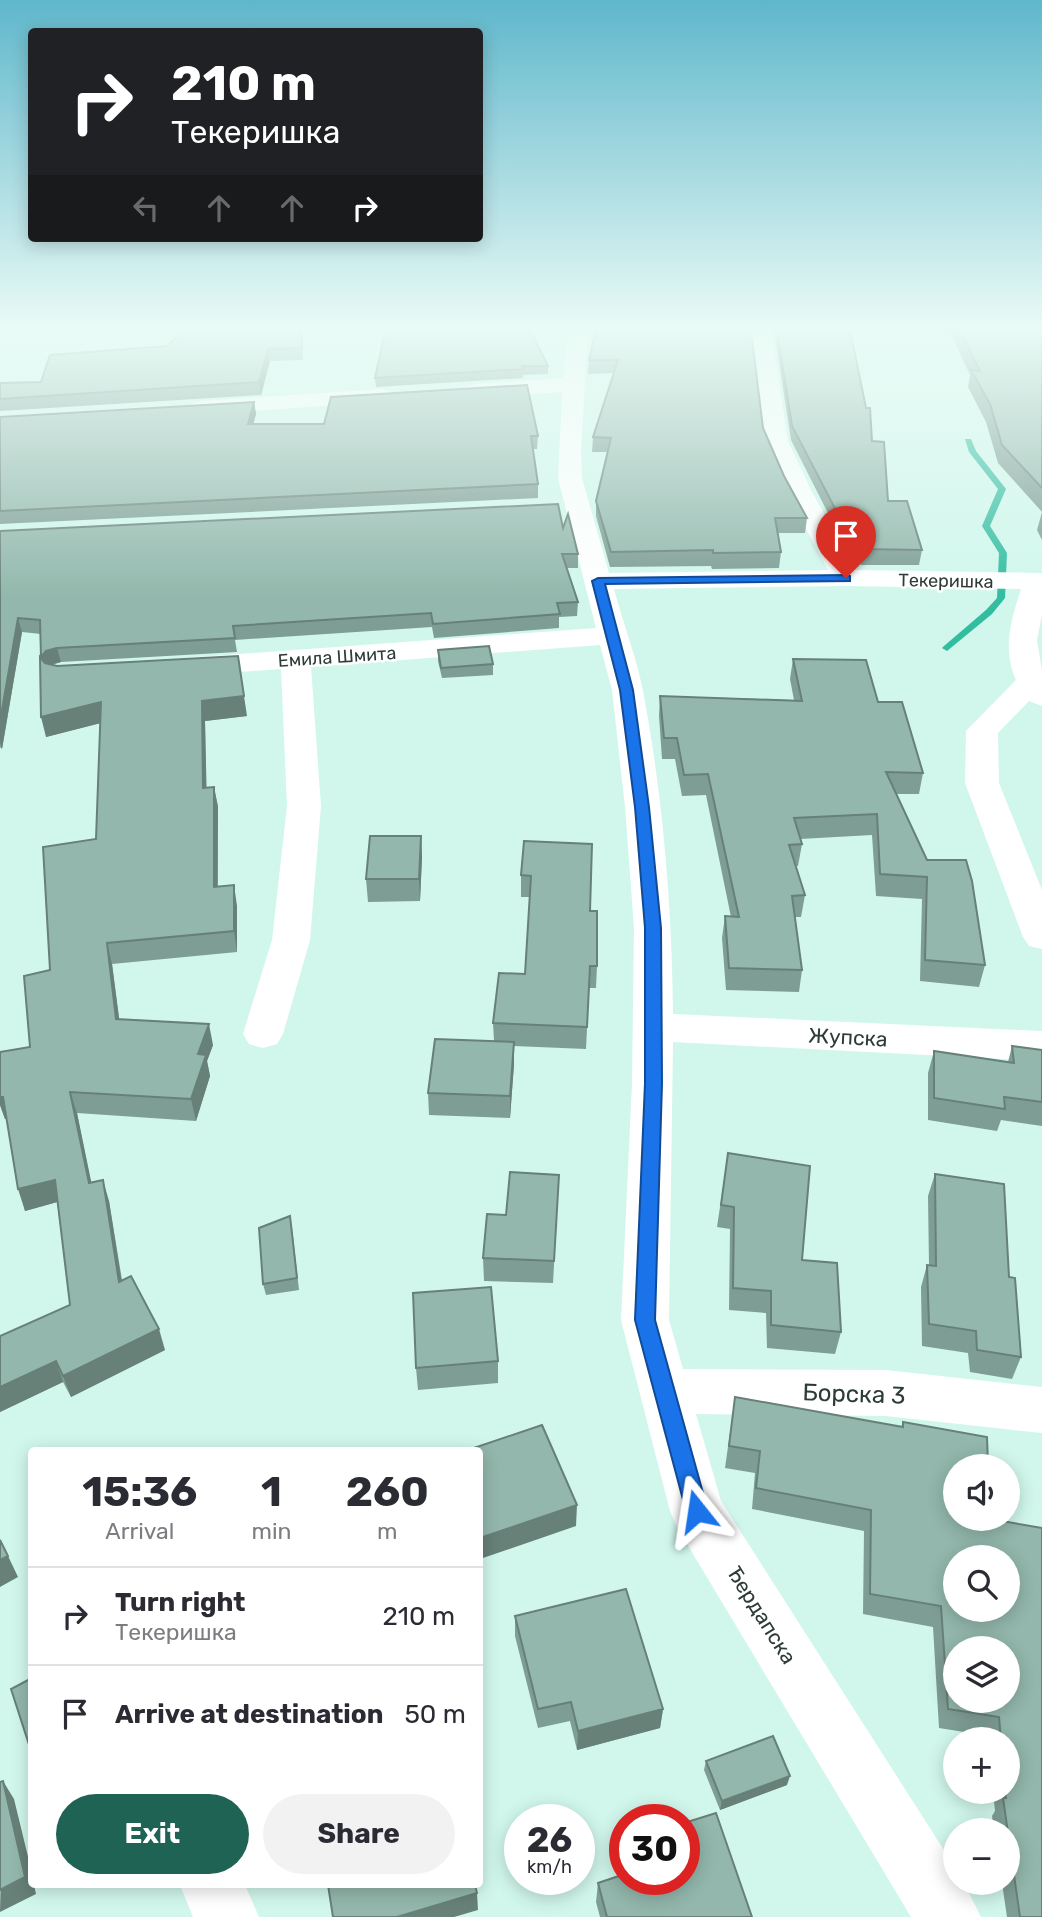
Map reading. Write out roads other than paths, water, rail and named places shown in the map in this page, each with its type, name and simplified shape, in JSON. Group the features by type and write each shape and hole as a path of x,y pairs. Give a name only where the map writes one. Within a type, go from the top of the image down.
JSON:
{"street":[{"name":"Ђердапска","path":"572,419 570,478 562,506 598,581 626,690 642,807 653,928 645,1320 697,1511 948,1917"},
{"path":"773,419 776,441 798,490 846,578"},
{"name":"Текеришка","path":"598,581 846,578 1034,581"},
{"path":"1034,581 1020,642 1036,690 982,731 982,783 1042,937"},
{"name":"Емила Шмита","path":"158,668 613,635"},
{"path":"263,1034 290,940 304,806 296,660"},
{"name":"Жупска","path":"653,1027 1042,1046"},
{"name":"Борска 3","path":"664,1391 886,1393 1042,1410"},
{"path":"213,1888 226,1917"}],"waterway":[{"path":"947,648 989,612 1001,598 1003,553 986,526 1002,489 973,452 968,441"}]}
